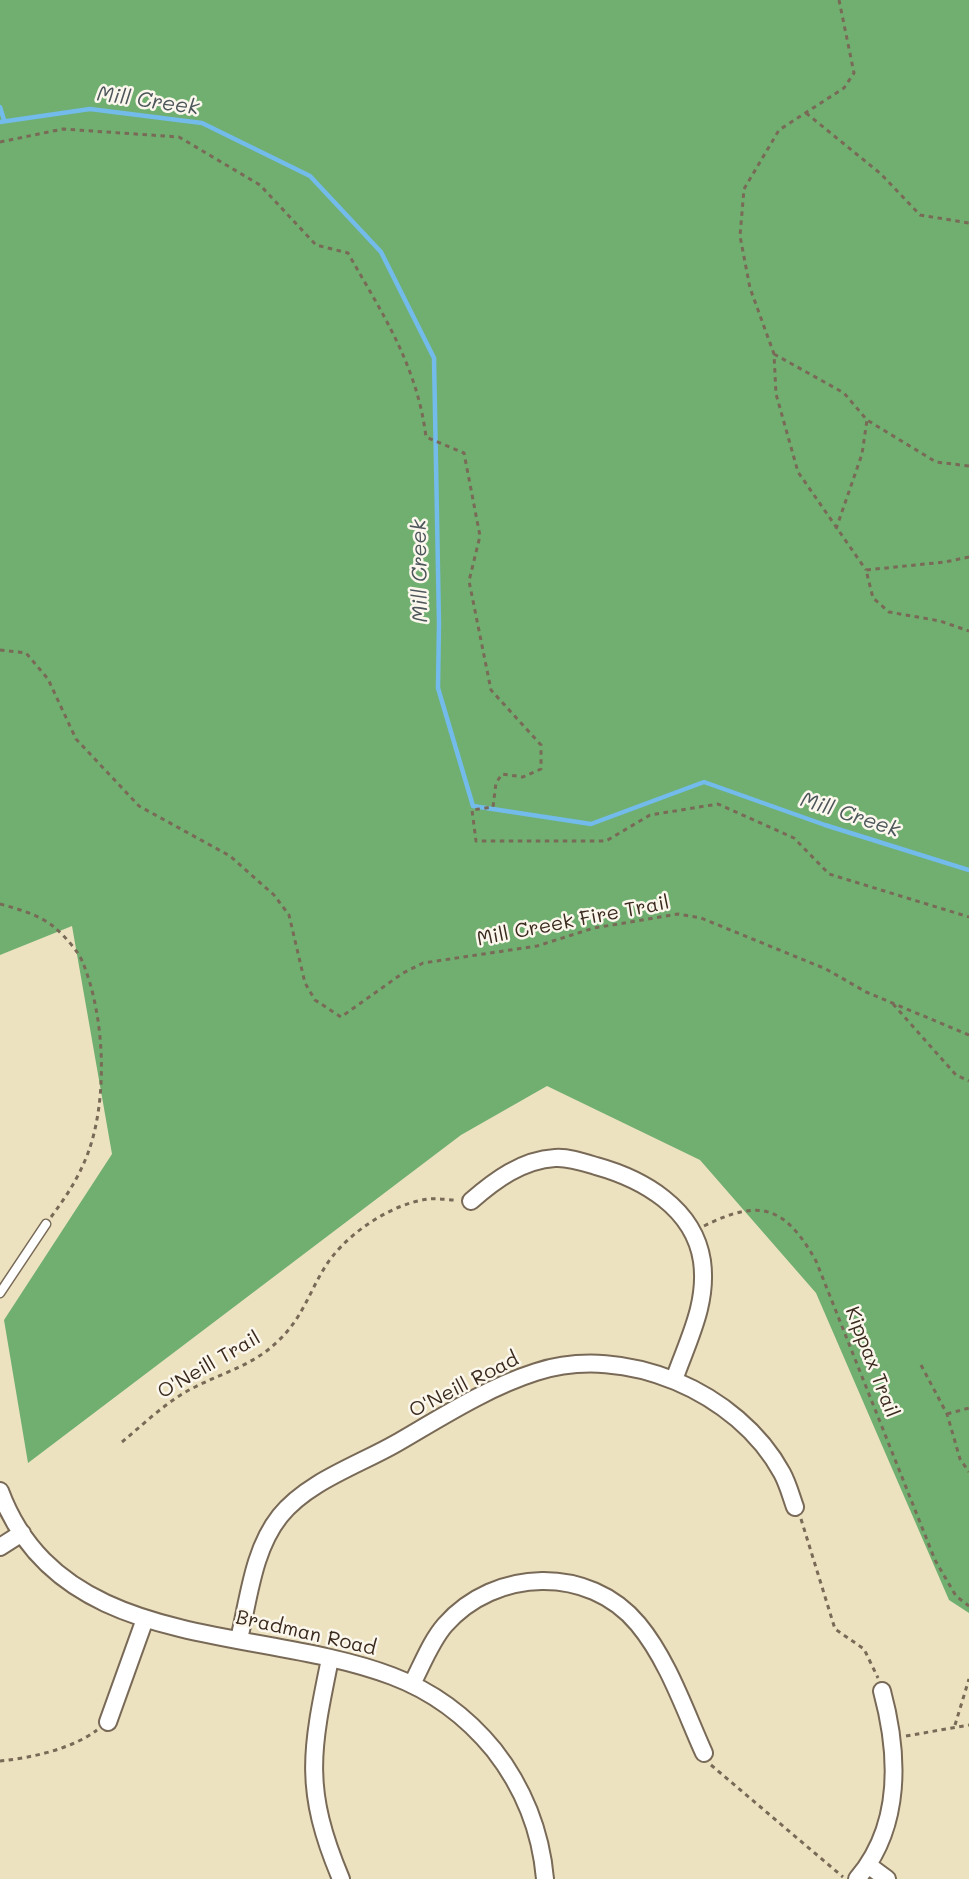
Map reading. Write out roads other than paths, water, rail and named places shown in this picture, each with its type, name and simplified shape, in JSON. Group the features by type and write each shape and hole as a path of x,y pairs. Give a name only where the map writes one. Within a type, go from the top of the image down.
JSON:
{"street":[{"path":"471,1201 509,1172 530,1162 556,1158 611,1170 639,1182 676,1209 692,1232 701,1259 702,1303 674,1380"},
{"name":"O'Neill Road","path":"239,1639 257,1563 267,1534 282,1514 306,1492 466,1404 538,1371 606,1364 674,1380 718,1404 759,1442 782,1473 795,1507"},
{"name":"Bradman Road","path":"0,1491 22,1533 46,1564 78,1589 112,1608 145,1618 371,1668 412,1684 448,1706 468,1722 501,1760 516,1782 534,1826 545,1879"},
{"path":"0,1547 22,1533"},
{"path":"412,1684 445,1626 472,1602 512,1584 532,1581 571,1583 606,1597 638,1623 663,1665 704,1753"},
{"path":"108,1722 145,1618"},
{"path":"330,1659 316,1732 313,1784 319,1822 341,1879"},
{"path":"857,1879 868,1865 882,1838 890,1810 895,1773 894,1738 882,1691"},
{"path":"868,1865 887,1879"}],"lane":[{"path":"0,1293 46,1224"}],"waterway":[{"path":"0,107 4,120"},
{"name":"Mill Creek","path":"0,122 90,109 202,123 310,176 381,252 434,358 438,688 473,806 591,824 704,782 825,825 969,870"}]}
